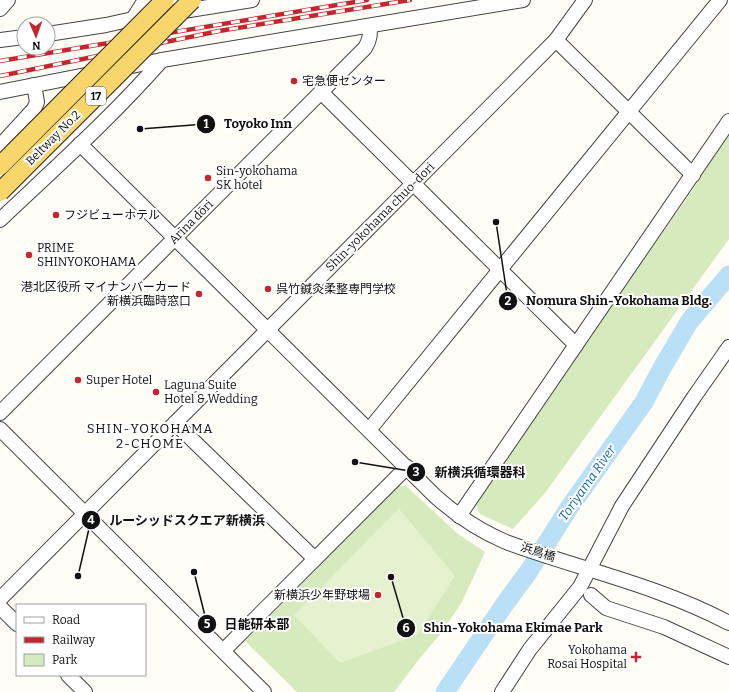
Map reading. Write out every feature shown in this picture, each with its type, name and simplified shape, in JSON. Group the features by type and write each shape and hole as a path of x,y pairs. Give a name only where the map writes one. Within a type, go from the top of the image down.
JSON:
{"main road":[{"name":"Beltway No.2","path":"0,166 165,0"},
{"name":"Beltway No.2","path":"0,192 192,0"}],"street":[{"path":"0,9 8,0"},
{"path":"133,19 145,0"},
{"path":"0,92 162,60 523,0"},
{"name":"Shin-yokohama chuo-dori","path":"0,599 556,40 585,0"},
{"path":"369,430 720,0"},
{"path":"56,33 106,26 133,19 245,1"},
{"name":"Arīna dōri","path":"0,413 365,48 370,36 370,26"},
{"path":"0,40 16,38"},
{"path":"556,40 693,175"},
{"path":"0,220 139,86 162,60"},
{"path":"0,146 34,109 37,102 34,85"},
{"path":"321,92 576,345"},
{"path":"459,516 729,121"},
{"name":"浜鳥橋","path":"80,144 435,496 459,516 489,534 506,542 664,593 729,623"},
{"path":"502,692 530,649 580,587 622,506 729,347"},
{"path":"175,423 315,559"},
{"path":"0,429 264,692"},
{"path":"223,651 407,467"},
{"path":"591,595 606,608 664,626 725,654"},
{"path":"0,607 16,623"},
{"path":"69,676 85,692"}],"green space":[{"path":"729,130 729,239 545,493 513,529 480,514 474,500 692,191"},
{"path":"398,486 406,486 458,534 485,552 462,602 442,632 394,692 297,692 245,641"},
{"name":"新横浜少年野球場","path":"399,509 455,576 417,635 340,663 294,615"}],"waterway":[{"name":"Toriyama River","path":"445,692 529,571 569,508 644,402 689,322 729,275"}],"railway":[{"path":"0,61 367,0"},
{"path":"0,76 219,31 410,0"}],"place":[{"name":"宅急便センター","path":"294,81"},
{"name":"Toyoko Inn","path":"140,129"},
{"name":"Sin-yokohama SK hotel","path":"208,178"},
{"name":"フジビューホテル","path":"56,215"},
{"name":"Nomura Shin-Yokohama Bldg.","path":"496,222"},
{"name":"PRIME SHINYOKOHAMA","path":"29,255"},
{"name":"呉竹鍼灸柔整専門学校","path":"268,289"},
{"name":"港北区役所 マイナンバーカード 新横浜臨時窓口","path":"199,294"},
{"name":"Super Hotel","path":"78,380"},
{"name":"Laguna Suite Hotel & Wedding","path":"156,392"},
{"name":"新横浜循環器科","path":"355,462"},
{"name":"日能研本部","path":"194,572"},
{"name":"ルーシッドスクエア新横浜","path":"78,576"},
{"name":"Shin-Yokohama Ekimae Park","path":"391,577"},
{"name":"新横浜少年野球場","path":"378,595"},
{"name":"Yokohama Rosai Hospital","path":"636,657"}],"district":[{"name":"SHIN-YOKOHAMA 2-CHOME","path":"150,436"}]}
